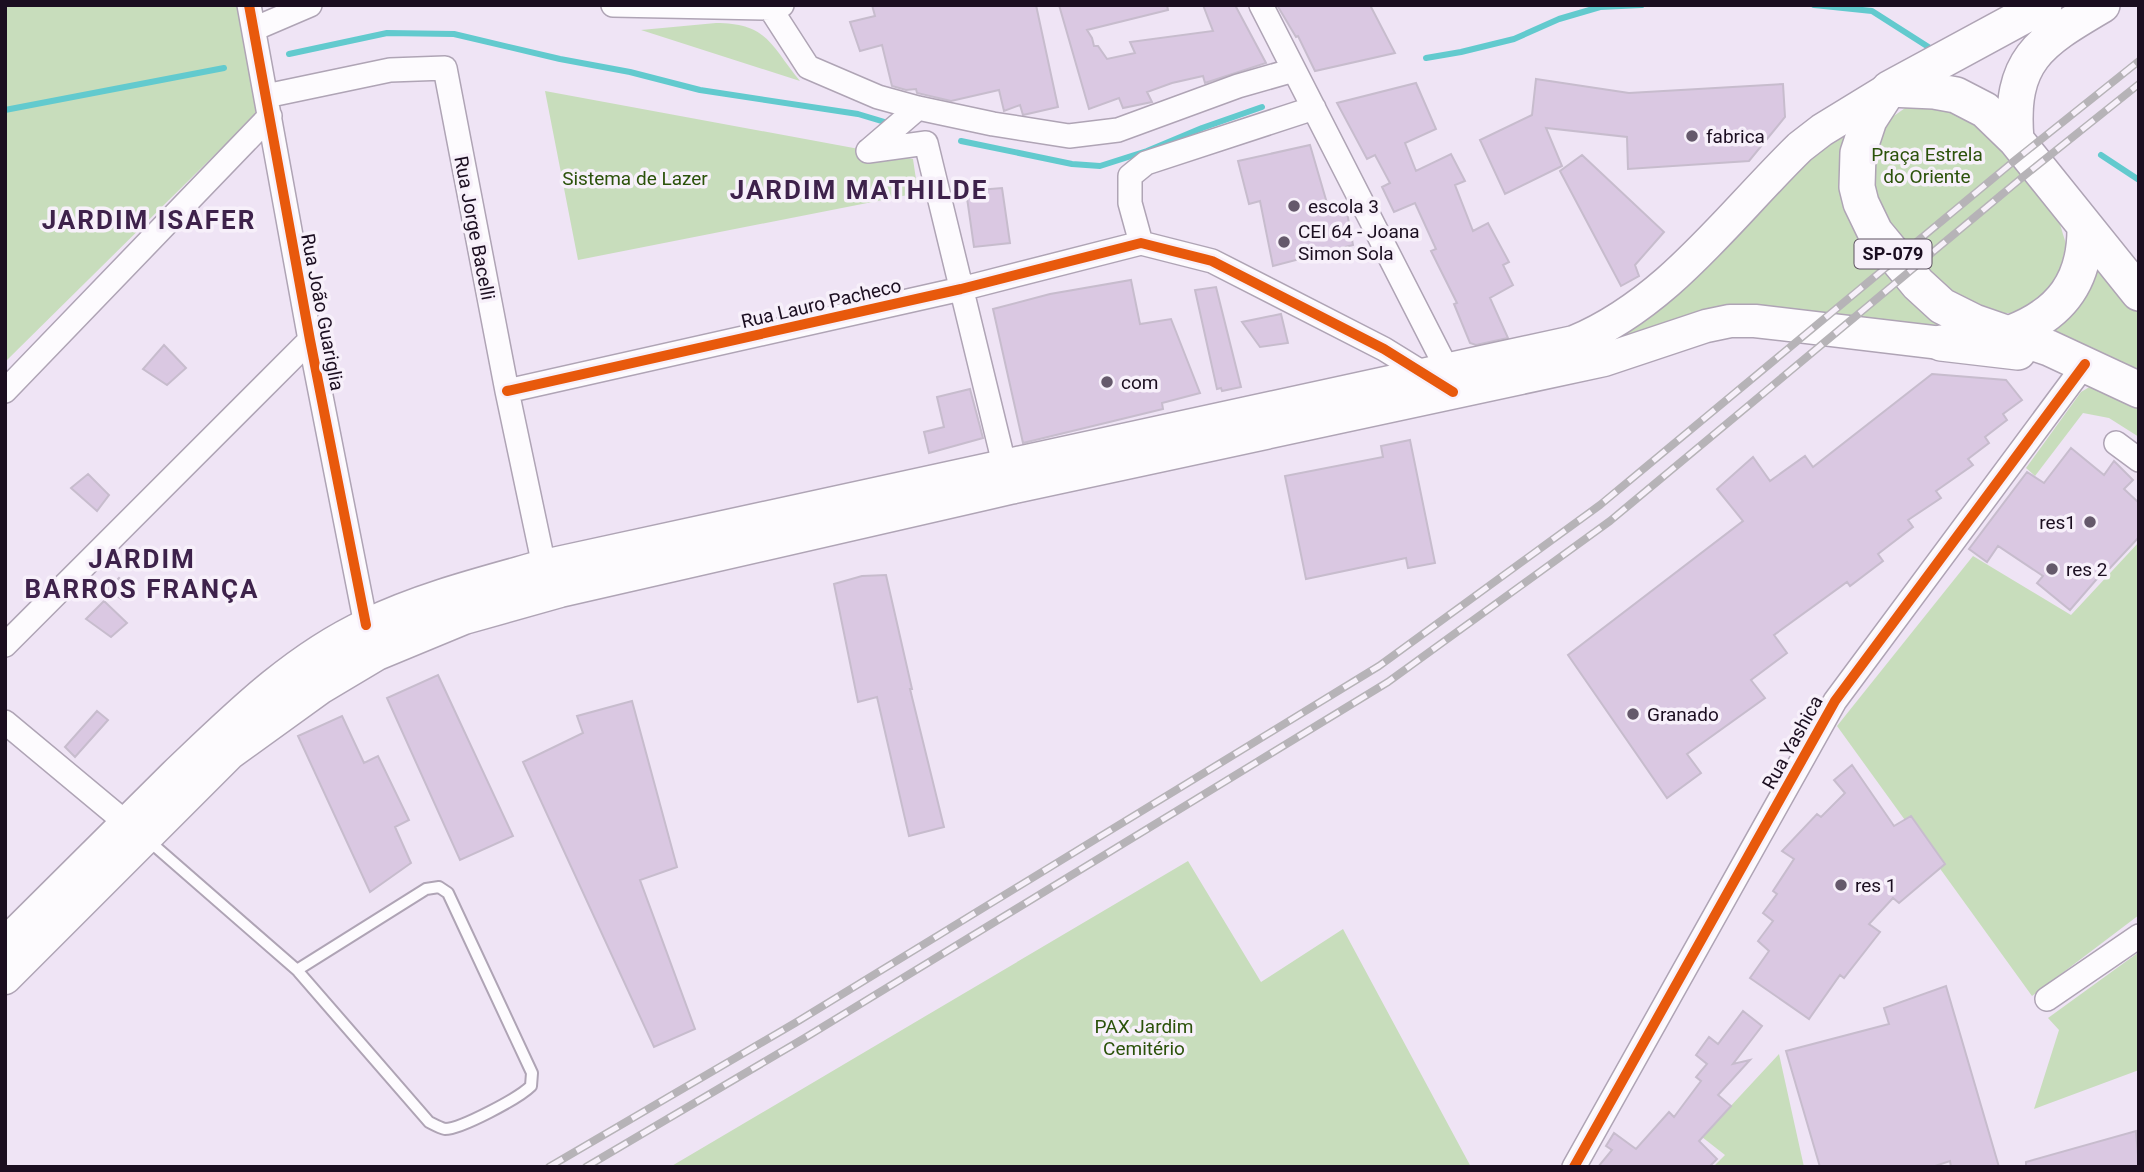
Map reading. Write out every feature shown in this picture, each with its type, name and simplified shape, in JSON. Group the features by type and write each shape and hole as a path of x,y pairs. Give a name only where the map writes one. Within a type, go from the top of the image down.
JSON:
{"main road":[{"name":"SP-079","path":"2044,5 1889,89 1869,120 1858,153 1857,187 1867,219 1918,284 1942,306 1974,322 2011,333 2085,364 2139,390"},
{"path":"2016,140 2014,120 2018,87 2037,50 2055,33 2102,5"},
{"path":"5,978 260,694 304,662 366,625 438,597 544,566 1442,379 1574,342 1600,332 1670,282 1800,147 1838,119 1889,89 1934,91 1967,99 2000,122 2139,293"},
{"path":"1941,343 2011,333 2031,326 2049,314 2075,281 2082,261 2084,226"},
{"path":"1442,379 1604,360 1706,326 1730,321 1755,321 2012,351 2085,364"},
{"path":"5,944 230,753 284,713 377,654 464,618 500,607 1005,469"},
{"path":"343,674 359,649 366,625"}],"street":[{"name":"Rua João Guariglia","path":"249,5 310,340 366,625"},
{"path":"254,29 310,5"},
{"path":"613,5 776,6 808,67 878,97 918,108 1069,136 1118,130 1238,86 1294,70"},
{"path":"1261,5 1314,108 1442,379"},
{"name":"Rua Jorge Bacelli","path":"268,106 390,70 444,68 544,566"},
{"path":"5,391 237,150 268,106"},
{"path":"918,108 868,151 926,143 1005,469"},
{"path":"1314,108 1146,163 1130,176 1130,203 1141,243 1212,261 1442,379"},
{"path":"237,150 249,147 262,149 269,151 278,161"},
{"name":"Rua Lauro Pacheco","path":"507,391 961,289 1141,243"},
{"path":"5,645 310,340"},
{"name":"Rua Yashica","path":"1574,1167 1835,701 2085,364"},
{"path":"269,381 288,375 310,382 320,391"},
{"path":"2116,443 2139,460"},
{"path":"5,722 136,831"},
{"path":"2047,999 2139,936"}],"lane":[{"path":"136,831 297,970 429,1122 444,1129 461,1125 520,1096 531,1086 531,1073 448,893 439,887 426,889 297,970"}],"green space":[{"path":"5,5 239,5 256,114 5,362"},
{"path":"716,23 747,27 758,32 774,47 800,81 641,30"},
{"name":"Sistema de Lazer","path":"545,91 913,159 918,193 578,260"},
{"name":"Praça Estrela do Oriente","path":"1937,104 1976,116 2059,221 2066,244 2061,267 2050,293 2034,306 2013,313 1987,313 1966,305 1923,271 1868,192 1881,125 1908,106"},
{"path":"1855,120 1845,153 1953,327 1922,329 1830,322 1602,350 1610,336"},
{"path":"2101,266 2139,312 2139,377 2038,337 2085,289"},
{"path":"2091,386 2139,408 2139,437 2109,418 2083,413 2035,476 2026,468 2081,392"},
{"path":"2139,542 2139,915 2032,996 1837,726 1973,556 2071,615"},
{"name":"PAX Jardim Cemitério","path":"1188,861 1261,982 1343,929 1471,1167 670,1167"},
{"path":"2139,952 2139,1070 2034,1109 2059,1030 2048,1018"},
{"path":"1779,1054 1804,1167 1713,1167 1725,1155 1702,1137"}],"building":[{"path":"872,5 1036,5 1058,107 1023,115 1020,105 1004,111 999,90 951,101 917,93 916,89 906,90 892,86 882,45 860,51 850,22 875,16"},
{"path":"1059,5 1167,5 1168,10 1087,30 1094,46 1098,46 1107,59 1135,53 1130,42 1213,31 1203,5 1235,5 1266,63 1205,83 1203,76 1172,83 1147,92 1152,102 1123,108 1119,98 1089,109"},
{"path":"1277,5 1370,5 1395,53 1315,71 1298,36 1296,37"},
{"name":"fabrica","path":"1536,79 1629,93 1783,84 1785,117 1749,161 1628,169 1627,137 1546,128 1562,166 1505,194 1480,140 1532,115"},
{"path":"1416,83 1436,129 1405,143 1416,171 1451,154 1465,181 1455,185 1473,231 1488,223 1509,262 1503,265 1513,285 1490,298 1508,338 1476,345 1470,343 1454,304 1457,303 1431,251 1436,249 1415,203 1394,212 1382,187 1390,183 1375,155 1367,159 1337,103"},
{"name":"escola 3","path":"1310,145 1329,210 1346,207 1353,245 1273,266 1260,201 1249,204 1238,161"},
{"path":"1582,155 1664,232 1635,265 1639,276 1621,286 1560,171"},
{"path":"1002,188 1010,243 974,247 966,191"},
{"path":"1131,280 1140,324 1171,319 1200,393 1162,403 1163,409 1023,443 993,309 1050,294"},
{"path":"1216,287 1241,387 1222,391 1221,388 1217,389 1195,290"},
{"path":"1281,314 1288,343 1260,347 1242,322"},
{"path":"164,345 186,368 167,385 143,369"},
{"path":"1932,374 2006,380 2022,400 2003,414 2007,420 1985,437 1989,443 1968,459 1973,465 1936,491 1941,498 1908,520 1913,527 1878,554 1883,561 1850,586 1847,582 1774,635 1787,653 1751,680 1765,698 1687,754 1701,773 1667,798 1568,655 1743,521 1717,489 1753,457 1770,481 1805,456 1813,467"},
{"path":"970,389 983,438 929,453 924,432 944,427 937,397"},
{"path":"1410,440 1435,563 1408,568 1406,558 1306,579 1285,476 1383,457 1381,446"},
{"path":"2071,448 2104,475 2114,461 2133,480 2124,489 2139,503 2139,537 2110,568 2108,566 2070,610 2037,583 2043,576 1998,546 1987,562 1969,549 2027,472 2044,483"},
{"path":"88,474 109,495 97,511 71,488"},
{"path":"886,575 910,689 944,827 909,836 877,697 858,702 834,584 862,576"},
{"path":"119,578 131,589 121,599 108,589"},
{"path":"104,601 127,623 111,637 86,619"},
{"path":"438,675 513,836 460,860 387,698"},
{"path":"632,701 677,867 640,880 695,1029 654,1047 523,762 583,733 577,716"},
{"path":"97,711 108,720 75,757 65,747"},
{"path":"342,716 364,763 378,756 409,820 395,827 411,863 370,892 298,736"},
{"path":"1852,765 1894,826 1911,816 1945,864 1899,903 1893,898 1869,924 1880,932 1844,978 1840,975 1809,1019 1750,978 1769,951 1758,941 1773,921 1763,913 1777,894 1773,891 1794,859 1782,851 1817,814 1821,817 1845,793 1834,780"},
{"path":"1946,986 1999,1167 1951,1167 1950,1161 1932,1167 1820,1167 1786,1051 1889,1024 1884,1008"},
{"path":"1743,1011 1762,1026 1733,1064 1750,1060 1718,1095 1731,1106 1699,1141 1717,1159 1709,1167 1598,1167 1612,1150 1606,1146 1614,1133 1636,1149 1669,1112 1674,1117 1701,1081 1696,1077 1707,1064 1696,1055 1709,1037 1718,1044"},
{"path":"2136,1131 2139,1167 2026,1167 2026,1162"}],"waterway":[{"path":"1426,58 1514,39 1559,19 1600,7 1642,5"},
{"path":"1814,5 1872,11 1930,48"},
{"path":"289,54 387,33 454,34 700,90 858,114 888,123"},
{"path":"5,110 224,68"},
{"path":"961,141 1072,164 1100,166 1262,107"},
{"path":"2101,155 2139,180"}],"railway":[{"path":"549,1167 795,1023 1379,666 1600,505 2014,161 2139,61"},
{"path":"586,1167 803,1039 1388,682 1610,521 2024,176 2139,84"}],"cycle path":[{"path":"249,5 310,340 366,625"},
{"path":"507,391 961,289 1141,243 1212,261 1384,349 1453,392"},
{"path":"1574,1167 1835,701 2085,364"}],"place":[{"name":"fabrica","path":"1692,136"},
{"name":"escola 3","path":"1294,206"},
{"name":"CEI 64 - Joana Simon Sola","path":"1284,242"},
{"name":"com","path":"1107,382"},
{"name":"res1","path":"2090,522"},
{"name":"res 2","path":"2052,569"},
{"name":"Granado","path":"1633,714"},
{"name":"res 1","path":"1841,885"}],"district":[{"name":"JARDIM MATHILDE","path":"859,190"},
{"name":"JARDIM ISAFER","path":"149,220"},
{"name":"JARDIM BARROS FRANÇA","path":"142,574"}]}
